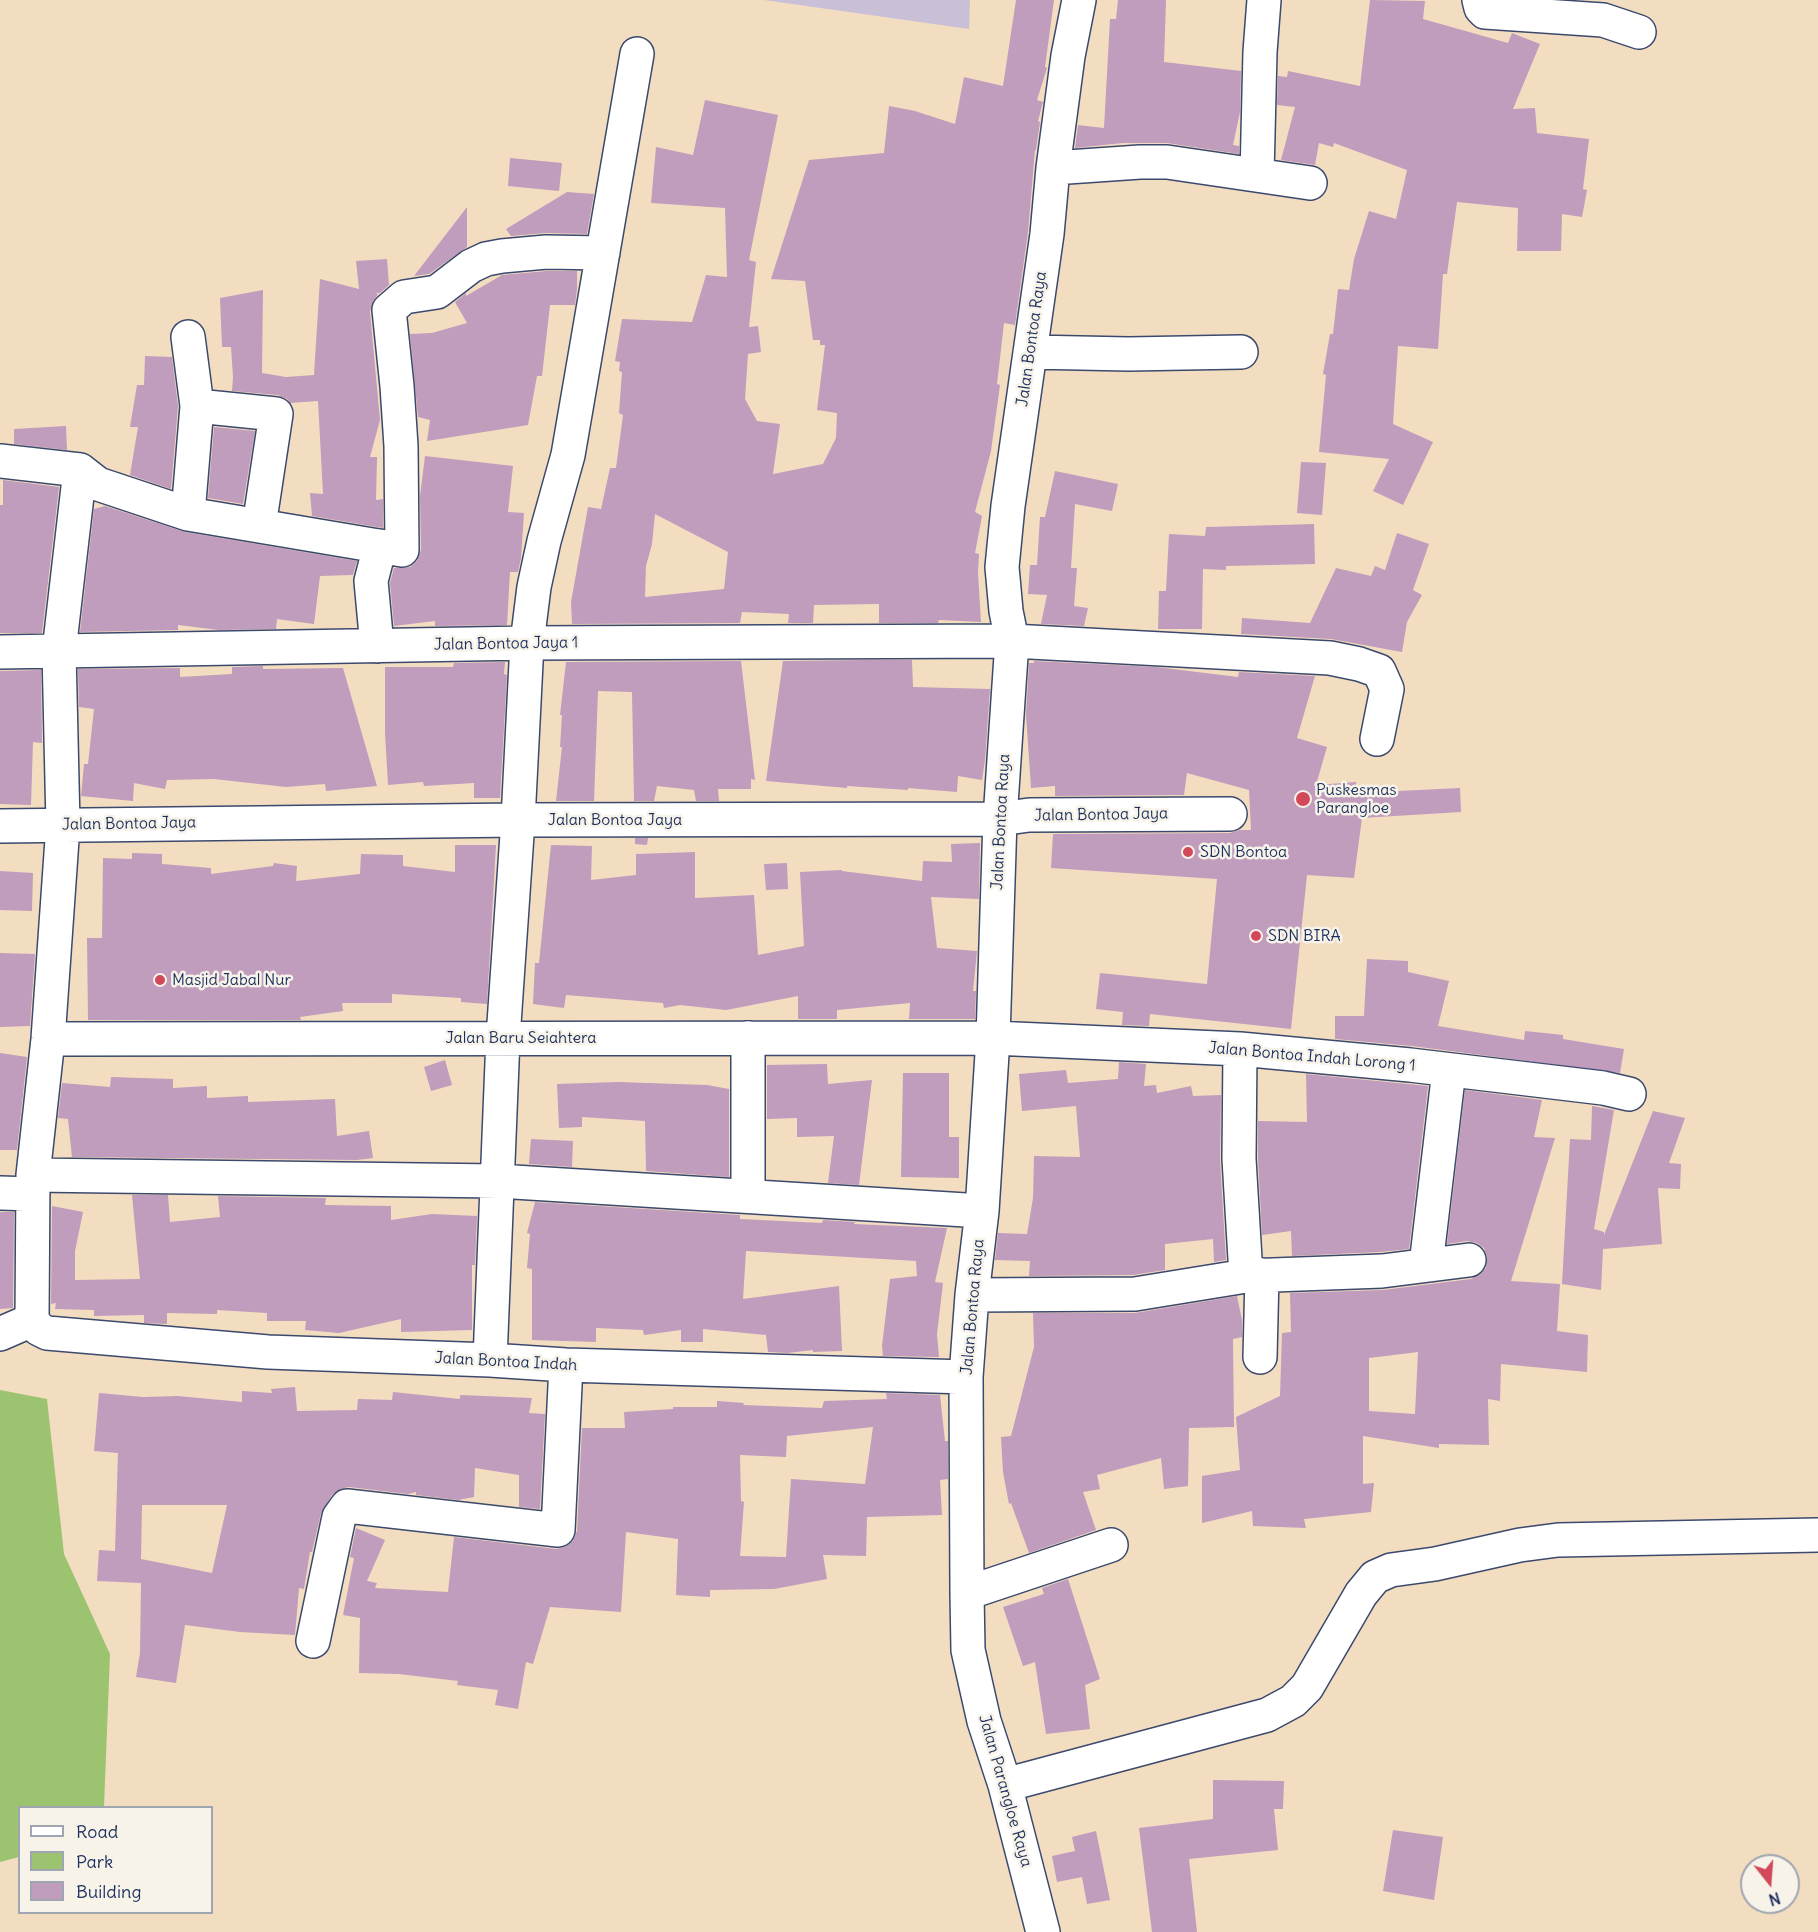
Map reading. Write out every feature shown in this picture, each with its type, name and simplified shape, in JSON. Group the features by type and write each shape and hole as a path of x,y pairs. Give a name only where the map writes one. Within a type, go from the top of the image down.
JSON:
{"street":[{"name":"Jalan Bontoa Raya","path":"968,1650 966,1377 972,1294 982,1211 993,1038 1000,819 1012,641 1006,612 1002,567 1008,506 1047,234 1068,56 1079,0"},
{"path":"1257,175 1260,51 1264,0"},
{"path":"1479,0 1485,12 1603,20 1639,32"},
{"path":"489,1360 503,1038 527,643 534,587 544,541 568,455 637,54"},
{"path":"1053,168 1167,162 1310,183"},
{"path":"0,461 81,470 98,484 189,514 402,550 401,446 389,310 404,297 437,292 471,266 486,259 546,252 603,253"},
{"path":"188,337 197,406 189,514"},
{"path":"1030,352 1129,354 1241,352"},
{"path":"197,406 276,414 259,526"},
{"path":"0,1334 40,1326 33,1185 48,1039 63,825 59,651 81,470"},
{"path":"377,646 371,581 380,546"},
{"name":"Jalan Bontoa Jaya 1","path":"0,652 527,643 1012,641 1330,658 1379,671 1387,689 1377,739"},
{"name":"Jalan Bontoa Jaya","path":"0,826 518,820 1000,819 1029,815 1230,814"},
{"path":"748,1038 748,1196"},
{"name":"Jalan Baru Seiahtera","path":"48,1039 993,1038"},
{"name":"Jalan Bontoa Indah Lorong 1","path":"993,1038 1240,1049 1449,1070 1603,1088 1629,1094"},
{"path":"1240,1049 1239,1159 1254,1275 1260,1357"},
{"path":"1426,1265 1449,1070"},
{"path":"0,1193 33,1185 498,1181 982,1211"},
{"path":"972,1294 1135,1293 1254,1275 1382,1271 1469,1260"},
{"name":"Jalan Bontoa Indah","path":"40,1326 267,1352 566,1365 966,1377"},
{"path":"313,1641 339,1517 347,1506 558,1530 566,1365"},
{"path":"1005,1785 1267,1715 1293,1701 1307,1687 1361,1594 1375,1577 1390,1570 1435,1564 1520,1545 1558,1540 1818,1535"},
{"path":"967,1593 1111,1545"},
{"name":"Jalan Parangloe Raya","path":"968,1650 984,1721 1005,1785 1043,1932"}],"shaded area":[{"path":"764,0 970,0 969,29"}],"green space":[{"path":"0,1390 47,1399 64,1554 110,1654 104,1806 18,1806 18,1857 0,1862"}],"building":[{"path":"1016,0 1054,0 1045,67 1047,68 1037,100 1043,102 1038,121 1040,122 1035,150 1028,232 1015,325 1004,323 997,384 1000,385 991,451 975,512 982,516 975,553 979,554 981,622 939,620 938,623 879,623 879,604 814,605 813,623 788,623 789,614 742,612 740,623 572,624 571,602 588,507 601,509 610,468 616,468 623,415 619,413 622,372 619,371 620,362 615,361 622,319 692,322 706,275 727,277 725,208 651,203 656,147 693,155 705,100 778,115 749,260 756,262 749,327 758,326 761,352 748,354 745,399 757,421 780,424 773,474 823,464 836,438 837,413 817,410 825,345 820,345 820,340 813,340 805,281 771,279 809,160 884,153 889,106 915,111 955,124 964,77 1003,86","holes":["655,514 728,552 724,589 645,597 646,566 652,544"]},
{"path":"1118,0 1166,0 1164,62 1241,71 1240,112 1233,145 1239,146 1239,154 1167,143 1123,143 1075,148 1078,125 1104,128 1110,19 1116,19"},
{"path":"1370,0 1425,1 1423,19 1508,43 1512,33 1540,44 1513,109 1535,108 1537,133 1589,139 1583,189 1587,190 1582,217 1562,214 1561,251 1517,251 1518,208 1457,202 1447,274 1443,274 1438,349 1398,346 1393,424 1433,442 1403,505 1373,491 1389,459 1319,452 1326,375 1323,374 1330,334 1333,334 1338,289 1349,290 1354,259 1369,211 1396,219 1407,170 1334,143 1333,147 1319,143 1315,165 1281,160 1295,107 1277,105 1278,76 1287,77 1288,71 1360,86"},
{"path":"510,158 562,163 559,191 508,186"},
{"path":"567,192 594,194 587,234 546,233 511,236 506,229"},
{"path":"467,207 467,247 429,274 414,276"},
{"path":"387,259 389,285 380,293 375,293 378,294 372,303 370,312 380,420 370,457 377,457 376,500 383,499 383,528 312,516 310,493 323,494 318,401 290,403 278,395 232,391 231,347 222,347 220,298 263,290 262,373 286,377 314,375 320,279 359,289 356,261"},
{"path":"577,271 577,289 575,305 550,305 542,376 537,376 528,425 427,441 430,420 418,417 410,334 432,333 467,323 455,302 466,293 466,296 502,275"},
{"path":"145,356 172,357 178,406 171,489 130,475 138,427 130,427 137,385 144,385"},
{"path":"66,426 67,450 14,444 14,429"},
{"path":"214,427 255,431 243,504 208,498"},
{"path":"425,456 513,466 508,512 524,513 518,572 510,572 507,625 435,626 435,621 394,626 390,583 394,568 410,567 417,561 421,550 420,496"},
{"path":"1301,462 1326,463 1322,515 1297,513"},
{"path":"1055,471 1118,484 1112,511 1075,504 1071,568 1077,568 1074,606 1088,608 1084,626 1041,624 1047,595 1028,594 1030,565 1037,565 1040,517 1045,517"},
{"path":"3,480 59,487 42,633 0,633 0,505 3,505"},
{"path":"105,506 185,532 357,561 353,575 320,576 314,624 277,619 276,629 219,630 178,625 178,630 80,632 94,509"},
{"path":"1314,524 1315,564 1226,566 1226,570 1203,569 1202,629 1158,629 1159,591 1166,591 1169,534 1205,536 1206,527"},
{"path":"1397,533 1429,544 1413,590 1422,595 1407,622 1402,652 1331,639 1241,634 1242,618 1310,623 1336,568 1371,576 1375,566 1385,570"},
{"path":"912,660 913,687 990,689 982,780 958,776 957,792 908,788 908,790 847,786 847,788 766,781 783,661"},
{"path":"741,661 755,780 751,779 751,789 718,789 719,801 696,801 694,790 657,786 654,801 634,801 632,692 598,691 594,801 556,801 562,747 560,747 562,715 560,715 566,662"},
{"path":"1034,661 1156,667 1238,677 1239,672 1315,676 1297,738 1327,747 1316,785 1356,782 1357,793 1460,788 1461,812 1362,818 1354,878 1307,875 1291,1029 1150,1014 1149,1026 1122,1025 1123,1012 1096,1009 1100,973 1207,984 1217,879 1051,868 1053,834 1230,833 1251,830 1249,790 1187,773 1184,795 1055,796 1055,786 1031,788 1026,715 1029,663 1034,663"},
{"path":"505,662 504,674 507,675 500,798 474,798 474,783 424,786 423,782 388,785 385,667 453,667 454,663"},
{"path":"263,666 263,669 343,668 377,786 326,791 325,784 286,787 214,779 167,780 165,789 134,783 133,801 81,796 84,764 88,764 94,709 79,707 78,669 180,668 180,677 232,674 232,667"},
{"path":"41,670 42,743 33,742 31,805 0,804 0,671"},
{"path":"635,838 648,838 647,845 635,844"},
{"path":"980,843 979,899 931,897 937,948 977,951 973,991 976,991 975,1019 909,1019 910,1003 837,1010 837,1019 798,1019 798,996 726,1010 680,1005 664,1008 663,1003 566,995 564,1008 533,1004 535,963 539,963 551,845 592,846 591,880 636,875 636,854 695,852 695,898 754,895 758,955 804,946 800,872 842,870 922,881 923,861 952,862 951,844"},
{"path":"455,845 496,845 487,1004 461,1002 461,998 392,994 392,1003 342,1003 343,1011 300,1017 301,1020 88,1020 87,938 102,938 103,858 132,859 132,853 162,854 162,864 211,868 211,874 273,866 274,863 297,866 296,881 360,874 361,854 403,855 403,866 455,872"},
{"path":"787,863 788,889 766,890 764,864"},
{"path":"0,871 33,873 32,911 0,910"},
{"path":"0,953 35,954 30,1026 0,1027"},
{"path":"1367,959 1408,961 1408,972 1449,981 1438,1026 1524,1040 1525,1031 1563,1035 1563,1039 1624,1049 1620,1073 1412,1046 1335,1039 1335,1016 1364,1016"},
{"path":"0,1053 27,1057 17,1150 0,1150"},
{"path":"445,1060 452,1085 431,1091 424,1067"},
{"path":"1119,1062 1146,1064 1144,1086 1156,1085 1157,1093 1191,1086 1193,1096 1221,1095 1220,1160 1226,1260 1214,1262 1213,1239 1165,1244 1165,1270 1133,1275 1029,1276 1030,1261 995,1260 998,1233 1027,1234 1033,1198 1034,1156 1080,1157 1076,1106 1022,1111 1019,1074 1066,1070 1068,1083 1118,1079"},
{"path":"827,1064 828,1084 872,1080 859,1185 828,1183 834,1136 797,1137 797,1118 767,1119 767,1065"},
{"path":"903,1073 949,1073 949,1137 959,1137 959,1178 901,1177"},
{"path":"1306,1074 1428,1086 1409,1249 1292,1256 1291,1231 1262,1235 1258,1121 1307,1122"},
{"path":"111,1077 173,1079 173,1088 207,1086 207,1098 248,1096 248,1102 335,1099 337,1136 369,1131 373,1158 357,1160 72,1157 68,1119 58,1118 62,1083 110,1087"},
{"path":"618,1082 707,1085 729,1089 729,1177 646,1171 645,1121 582,1117 582,1127 559,1128 557,1084"},
{"path":"1465,1090 1542,1100 1534,1137 1555,1138 1511,1281 1560,1284 1557,1331 1588,1335 1587,1372 1501,1364 1500,1401 1488,1399 1489,1445 1439,1444 1439,1448 1363,1436 1363,1484 1374,1483 1371,1512 1304,1519 1306,1528 1253,1526 1252,1511 1202,1523 1202,1476 1240,1470 1236,1417 1280,1396 1282,1333 1291,1332 1290,1293 1383,1290 1471,1279 1480,1275 1486,1268 1487,1257 1484,1248 1477,1243 1467,1241 1447,1244","holes":["1418,1352 1415,1414 1369,1411 1369,1358"]},
{"path":"1592,1106 1614,1110 1594,1229 1604,1232 1604,1235 1653,1111 1685,1118 1669,1163 1681,1164 1680,1189 1658,1188 1662,1244 1603,1249 1601,1290 1562,1284 1570,1139 1591,1140"},
{"path":"531,1139 573,1141 572,1167 529,1164"},
{"path":"132,1195 168,1195 170,1222 220,1217 218,1196 326,1198 325,1205 391,1206 391,1220 432,1214 477,1216 475,1265 472,1265 472,1330 401,1332 401,1319 339,1333 305,1330 306,1321 267,1321 267,1313 217,1310 217,1314 167,1313 167,1324 144,1323 144,1315 94,1316 94,1310 55,1309 56,1303 51,1304 52,1206 83,1212 75,1251 75,1280 140,1279"},
{"path":"535,1202 740,1215 740,1219 822,1223 823,1220 855,1222 854,1224 947,1228 935,1282 943,1283 937,1334 939,1357 883,1356 882,1346 890,1279 917,1276 916,1261 746,1251 743,1299 839,1286 842,1351 768,1352 766,1335 703,1329 703,1342 681,1342 681,1330 644,1335 643,1330 596,1328 596,1342 532,1340 532,1269 527,1268 530,1234 527,1233"},
{"path":"0,1212 14,1212 13,1308 0,1309"},
{"path":"1237,1296 1242,1320 1242,1337 1233,1339 1234,1427 1189,1428 1188,1486 1164,1489 1161,1458 1097,1475 1100,1489 1083,1492 1096,1530 1029,1553 1011,1503 1009,1504 1003,1472 1001,1437 1011,1436 1034,1347 1033,1313 1135,1313"},
{"path":"295,1387 297,1411 357,1410 358,1399 392,1400 393,1392 460,1399 460,1395 532,1398 529,1413 545,1414 540,1509 519,1507 519,1475 475,1468 474,1497 458,1500 416,1495 416,1492 408,1494 349,1487 340,1489 332,1495 321,1513 312,1552 310,1552 304,1589 299,1588 295,1635 240,1632 185,1625 176,1683 136,1677 140,1653 141,1583 97,1581 99,1550 115,1551 118,1453 94,1451 99,1393 143,1397 178,1396 242,1402 242,1391 272,1393 271,1389","holes":["142,1505 227,1505 212,1573 141,1559"]},
{"path":"886,1393 940,1395 945,1441 948,1441 948,1479 940,1480 942,1515 867,1517 866,1556 823,1555 827,1579 774,1589 710,1590 710,1597 676,1595 678,1539 626,1532 621,1612 550,1607 533,1664 526,1662 518,1709 495,1705 498,1690 457,1685 458,1681 399,1674 359,1673 360,1618 343,1615 354,1558 350,1557 356,1528 385,1540 367,1581 377,1583 375,1588 448,1592 454,1537 556,1549 565,1547 573,1541 577,1531 582,1428 625,1428 624,1412 673,1409 673,1407 717,1407 717,1401 744,1403 743,1405 822,1408 824,1401 887,1399","holes":["873,1427 865,1484 791,1479 786,1557 740,1556 744,1502 741,1501 740,1455 786,1457 787,1436"]},
{"path":"1068,1579 1100,1679 1085,1685 1090,1729 1046,1734 1035,1662 1023,1666 1003,1607 1044,1594 1042,1588"},
{"path":"1213,1780 1284,1781 1283,1809 1274,1809 1278,1850 1189,1859 1197,1932 1152,1932 1139,1828 1213,1819"},
{"path":"1393,1830 1443,1837 1434,1900 1383,1891"},
{"path":"1096,1831 1110,1900 1087,1904 1082,1877 1057,1882 1052,1856 1075,1851 1072,1837"}],"place":[{"name":"Puskesmas Parangloe","path":"1303,799"},
{"name":"SDN Bontoa","path":"1188,852"},
{"name":"SDN BIRA","path":"1256,936"},
{"name":"Masjid Jabal Nur","path":"160,980"}]}
